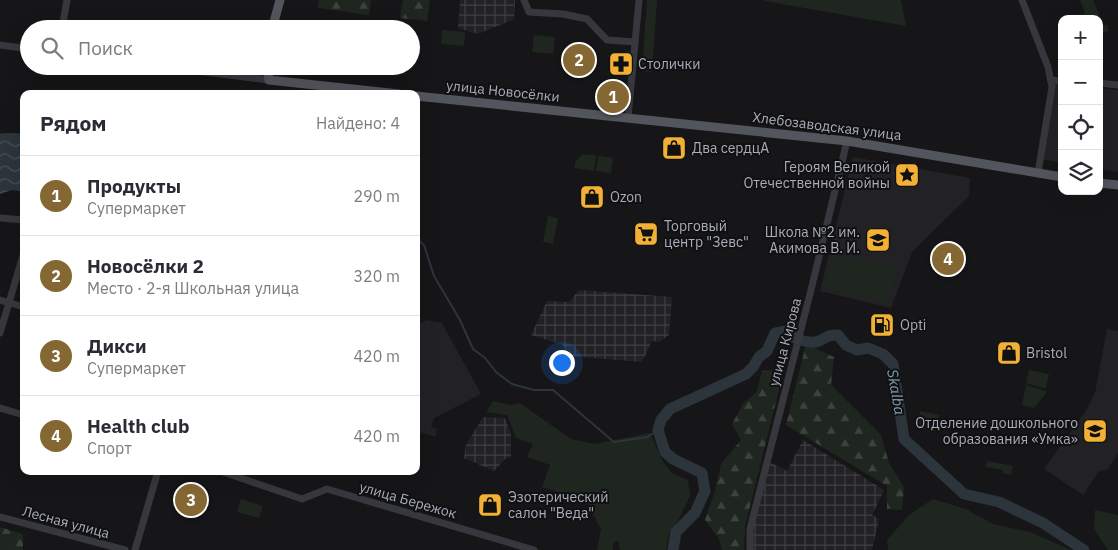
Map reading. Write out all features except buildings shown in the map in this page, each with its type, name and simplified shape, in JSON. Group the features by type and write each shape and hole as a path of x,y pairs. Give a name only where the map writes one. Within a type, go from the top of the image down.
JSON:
{"main road":[{"path":"274,20 280,0"},
{"path":"268,75 269,80 338,90"},
{"name":"улица Новосёлки","path":"420,96 587,114"},
{"name":"Хлебозаводская улица","path":"587,114 847,141 1058,176"},
{"path":"1103,183 1118,185"}],"street":[{"path":"64,20 67,0"},
{"path":"524,0 529,12 563,14 587,20 607,40 635,42"},
{"path":"628,118 639,0"},
{"path":"1022,0 1048,67 1051,80 1051,103 1038,173"},
{"path":"0,45 20,48"},
{"path":"229,75 269,80"},
{"path":"1051,80 1058,81"},
{"path":"1103,83 1118,85"},
{"name":"улица Кирова","path":"750,550 750,529 847,141"},
{"path":"0,218 20,220"},
{"path":"0,333 20,265"},
{"path":"0,300 20,306"},
{"path":"0,408 20,414"},
{"path":"135,550 157,475"},
{"name":"улица Бережок","path":"232,475 302,499 327,489 534,550"},
{"name":"Лесная улица","path":"0,517 125,550"}],"shaded area":[{"path":"460,0 515,0 514,19 478,34 458,28"},
{"path":"1055,82 1058,82 1058,162 1042,159"},
{"path":"1103,88 1118,90 1118,172 1103,170"},
{"name":"Школа №2 им. Акимова В. И.","path":"853,157 970,178 969,196 912,252 891,308 820,291"},
{"path":"579,290 672,297 669,335 659,342 652,341 642,362 568,356 563,345 531,335 547,301 569,302"},
{"path":"426,320 442,323 481,394 434,418 431,427 437,429 436,437 420,432 420,323"},
{"name":"Отделение дошкольного образования «Умка»","path":"1107,329 1118,331 1118,453 1107,470 1099,471 1083,495 1044,469 1087,409 1095,393"},
{"path":"483,417 505,418 511,433 511,458 506,458 494,471 464,458 466,445"},
{"path":"803,440 884,490 872,515 879,519 872,550 752,550 752,530 768,461 787,471"}],"green space":[{"path":"319,0 371,0 369,15 318,8"},
{"path":"403,0 430,0 427,21 400,18"},
{"path":"647,0 657,0 652,72 642,71"},
{"path":"901,0 906,26 765,1"},
{"path":"1080,0 1093,0 1099,15 1080,15 1085,13"},
{"path":"1103,24 1104,26 1107,25 1109,31 1103,32"},
{"path":"442,30 465,32 464,46 441,44"},
{"path":"534,35 555,37 553,54 532,52"},
{"path":"582,154 596,155 594,171 575,168 575,163"},
{"path":"598,156 613,158 611,173 596,171"},
{"path":"548,216 558,218 553,244 543,242"},
{"path":"833,254 897,268 888,302 824,288"},
{"path":"806,344 834,357 831,385 881,435 889,463 904,487 902,510 887,509 887,486 786,425"},
{"path":"784,369 745,527 744,550 722,550 719,539 705,520 715,491 721,464 741,440 732,424 743,404 757,391 762,371"},
{"path":"1029,370 1049,374 1046,389 1026,383"},
{"path":"1026,385 1046,391 1034,408 1022,405"},
{"path":"493,401 511,405 520,403 571,439 595,444 650,433 663,462 672,473 688,480 690,496 669,534 666,550 620,550 618,541 613,543 613,550 597,550 601,529 586,501 542,487 550,465 527,457 533,444 516,438 507,415 486,412"},
{"path":"920,411 939,415 936,431 917,427"},
{"path":"987,461 1013,466 1011,475 1002,473 1003,470 985,467"},
{"path":"241,499 263,506 259,518 237,512"},
{"path":"933,499 966,509 993,524 1030,532 1071,550 888,550 887,540 909,515"},
{"path":"1095,510 1118,515 1118,550 1108,550 1094,529"},
{"path":"0,527 23,534 23,550 0,550"}],"water":[{"path":"0,134 20,134 20,191 12,190 0,194"}],"waterway":[{"path":"420,242 424,245 434,276 460,320 473,349 485,358 497,373 512,384 534,390 553,390 614,442 648,437 658,430"},
{"name":"Skalba","path":"673,550 676,532 695,513 705,491 702,473 673,459 665,452 658,430 661,420 670,409 746,374 759,357 767,351 775,333 784,331 791,336 810,342 838,335 846,345 857,350 868,348 883,354 893,364 904,439 964,494 999,502 1043,523 1084,550"}],"place":[{"name":"Новосёлки 2","path":"579,60"},
{"name":"Столички","path":"621,64"},
{"name":"Продукты","path":"613,97"},
{"name":"Два сердцА","path":"674,148"},
{"name":"Героям Великой Отечественной войны","path":"907,175"},
{"name":"Ozon","path":"592,197"},
{"name":"Торговый центр \"Зевс\"","path":"646,234"},
{"name":"Школа №2 им. Акимова В. И.","path":"878,240"},
{"name":"Health club","path":"948,259"},
{"name":"Opti","path":"882,325"},
{"name":"Bristol","path":"1009,353"},
{"name":"Отделение дошкольного образования «Умка»","path":"1095,431"},
{"name":"Дикси","path":"191,500"},
{"name":"Эзотерический салон \"Веда\"","path":"490,505"}]}
